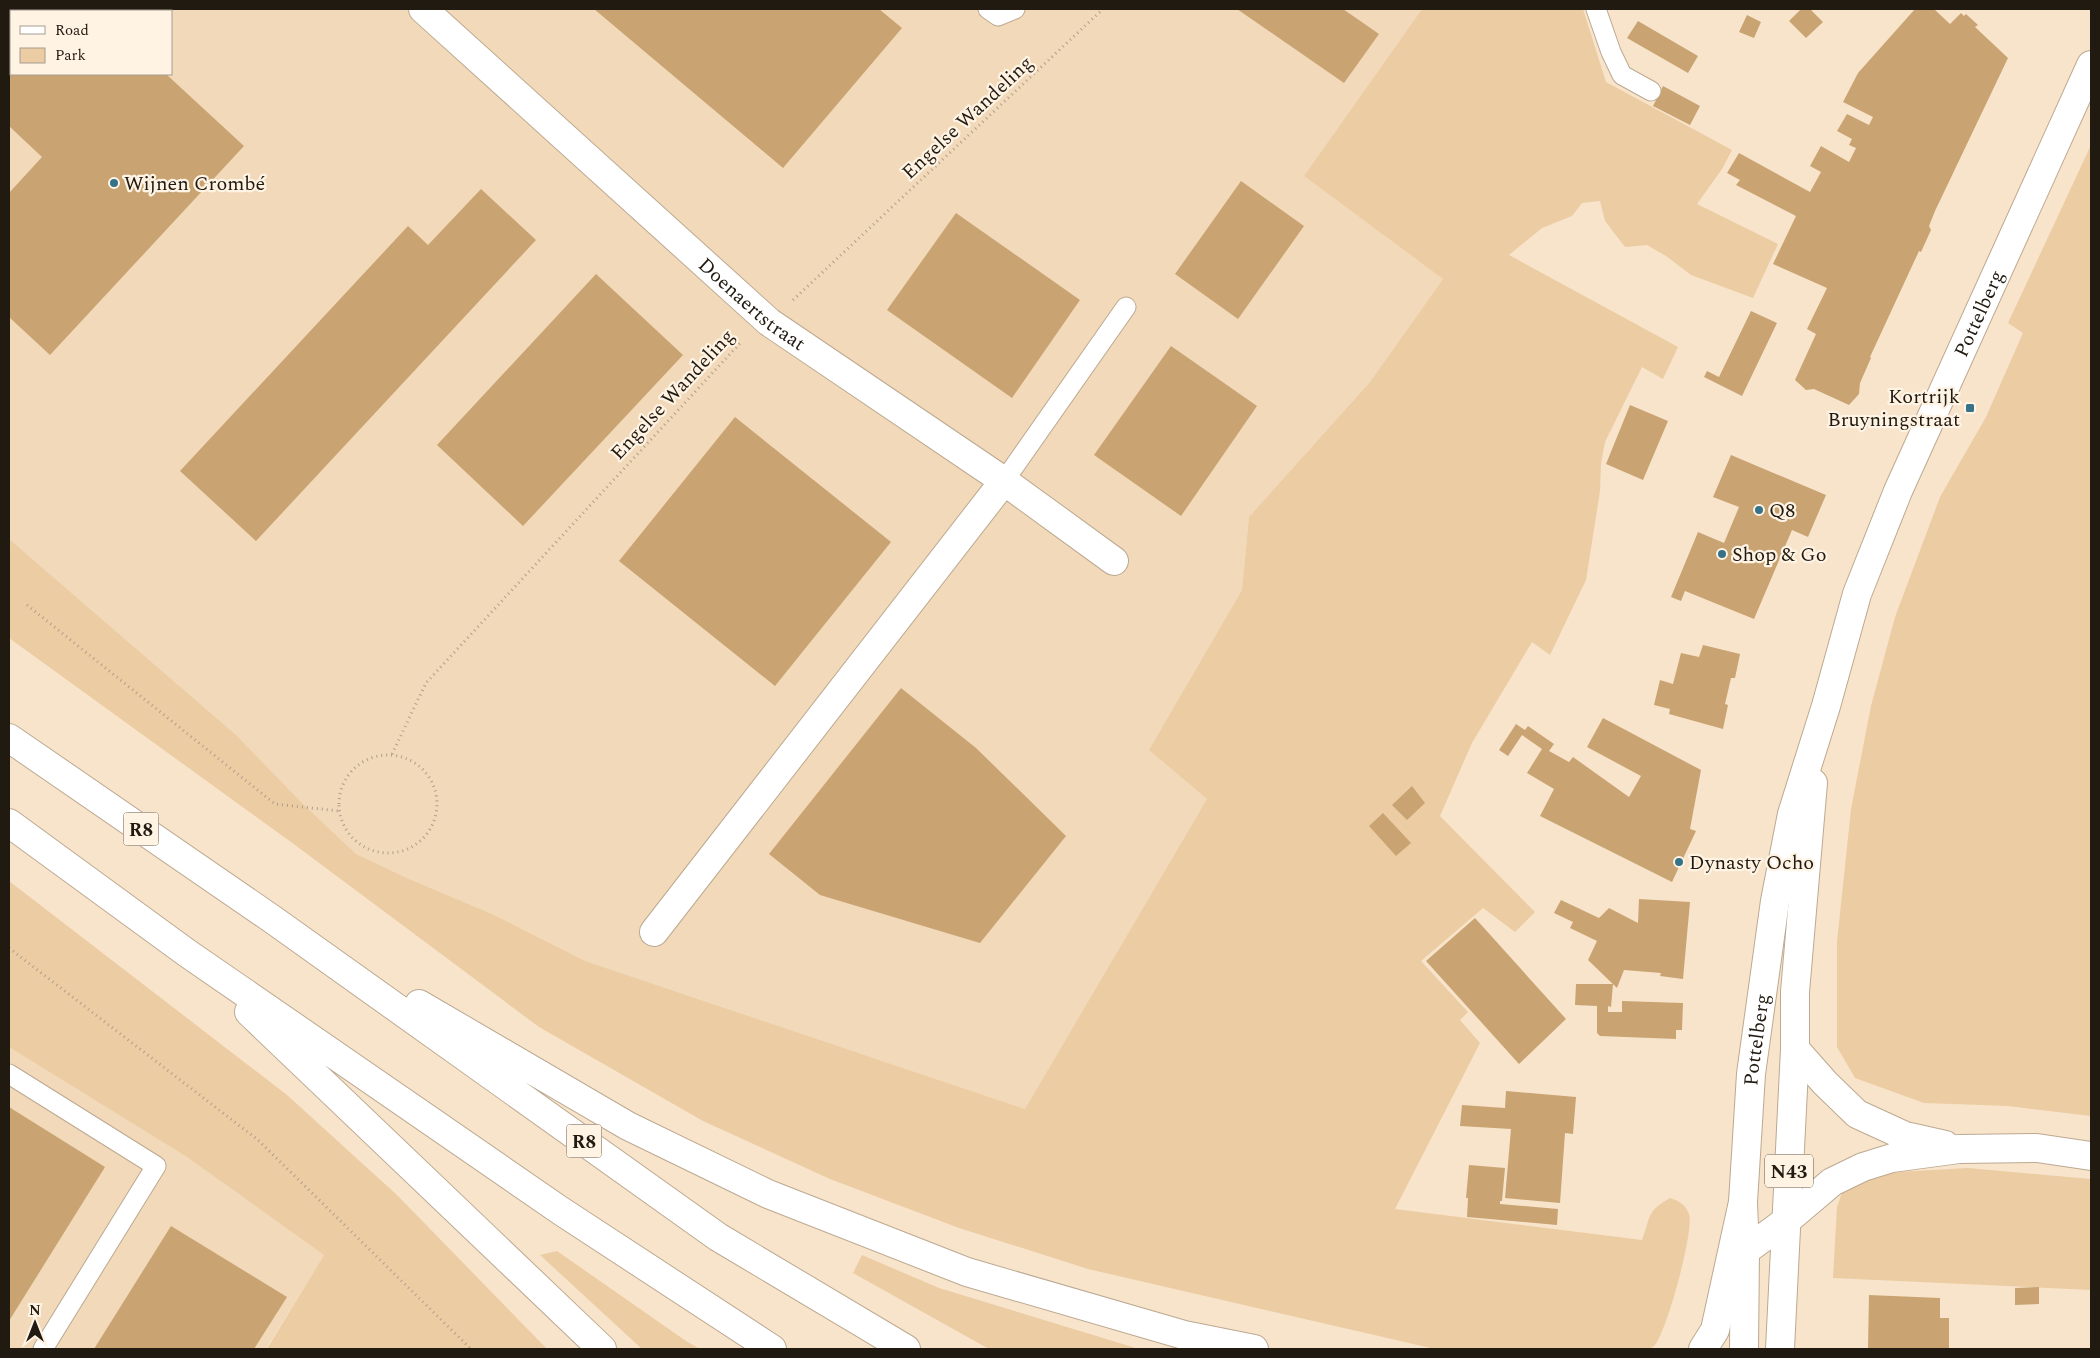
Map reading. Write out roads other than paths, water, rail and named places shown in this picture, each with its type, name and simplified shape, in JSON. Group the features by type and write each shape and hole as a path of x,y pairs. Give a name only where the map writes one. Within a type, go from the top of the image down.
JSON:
{"main road":[{"name":"Doenaertstraat","path":"424,9 769,322 1004,481 1114,561"},
{"name":"Pottelberg","path":"1744,1349 1746,1251 1743,1202 1750,1074 1775,901 1792,814 1817,737 1857,594 1898,491 2091,65"},
{"path":"654,932 1004,481"},
{"name":"Pottelberg","path":"1780,1349 1795,1049 1795,992 1817,737"},
{"name":"R8","path":"9,738 272,919 718,1237 906,1349"},
{"path":"9,823 187,953 561,1211 772,1349"},
{"path":"272,919 628,1126 768,1194 967,1272 1184,1335 1254,1349"},
{"path":"187,953 602,1349"},
{"path":"1795,1049 1825,1083 1857,1114 1905,1136 1959,1149"},
{"path":"1746,1251 1786,1221 1821,1189 1864,1166 1892,1158 1959,1149 2037,1148 2091,1156"},
{"path":"1703,1349 1715,1330 1743,1202"}],"lane":[{"path":"988,9 998,16 1015,9"},
{"path":"1596,9 1611,52 1622,75 1651,91"},
{"path":"1004,481 1126,307"},
{"path":"9,1074 156,1166 43,1349"}],"place":[{"name":"Wijnen Crombé","path":"114,183"},
{"name":"Kortrijk Bruyningstraat","path":"1970,408"},
{"name":"Q8","path":"1759,510"},
{"name":"Shop & Go","path":"1722,554"},
{"name":"Dynasty Ocho","path":"1679,862"}]}
